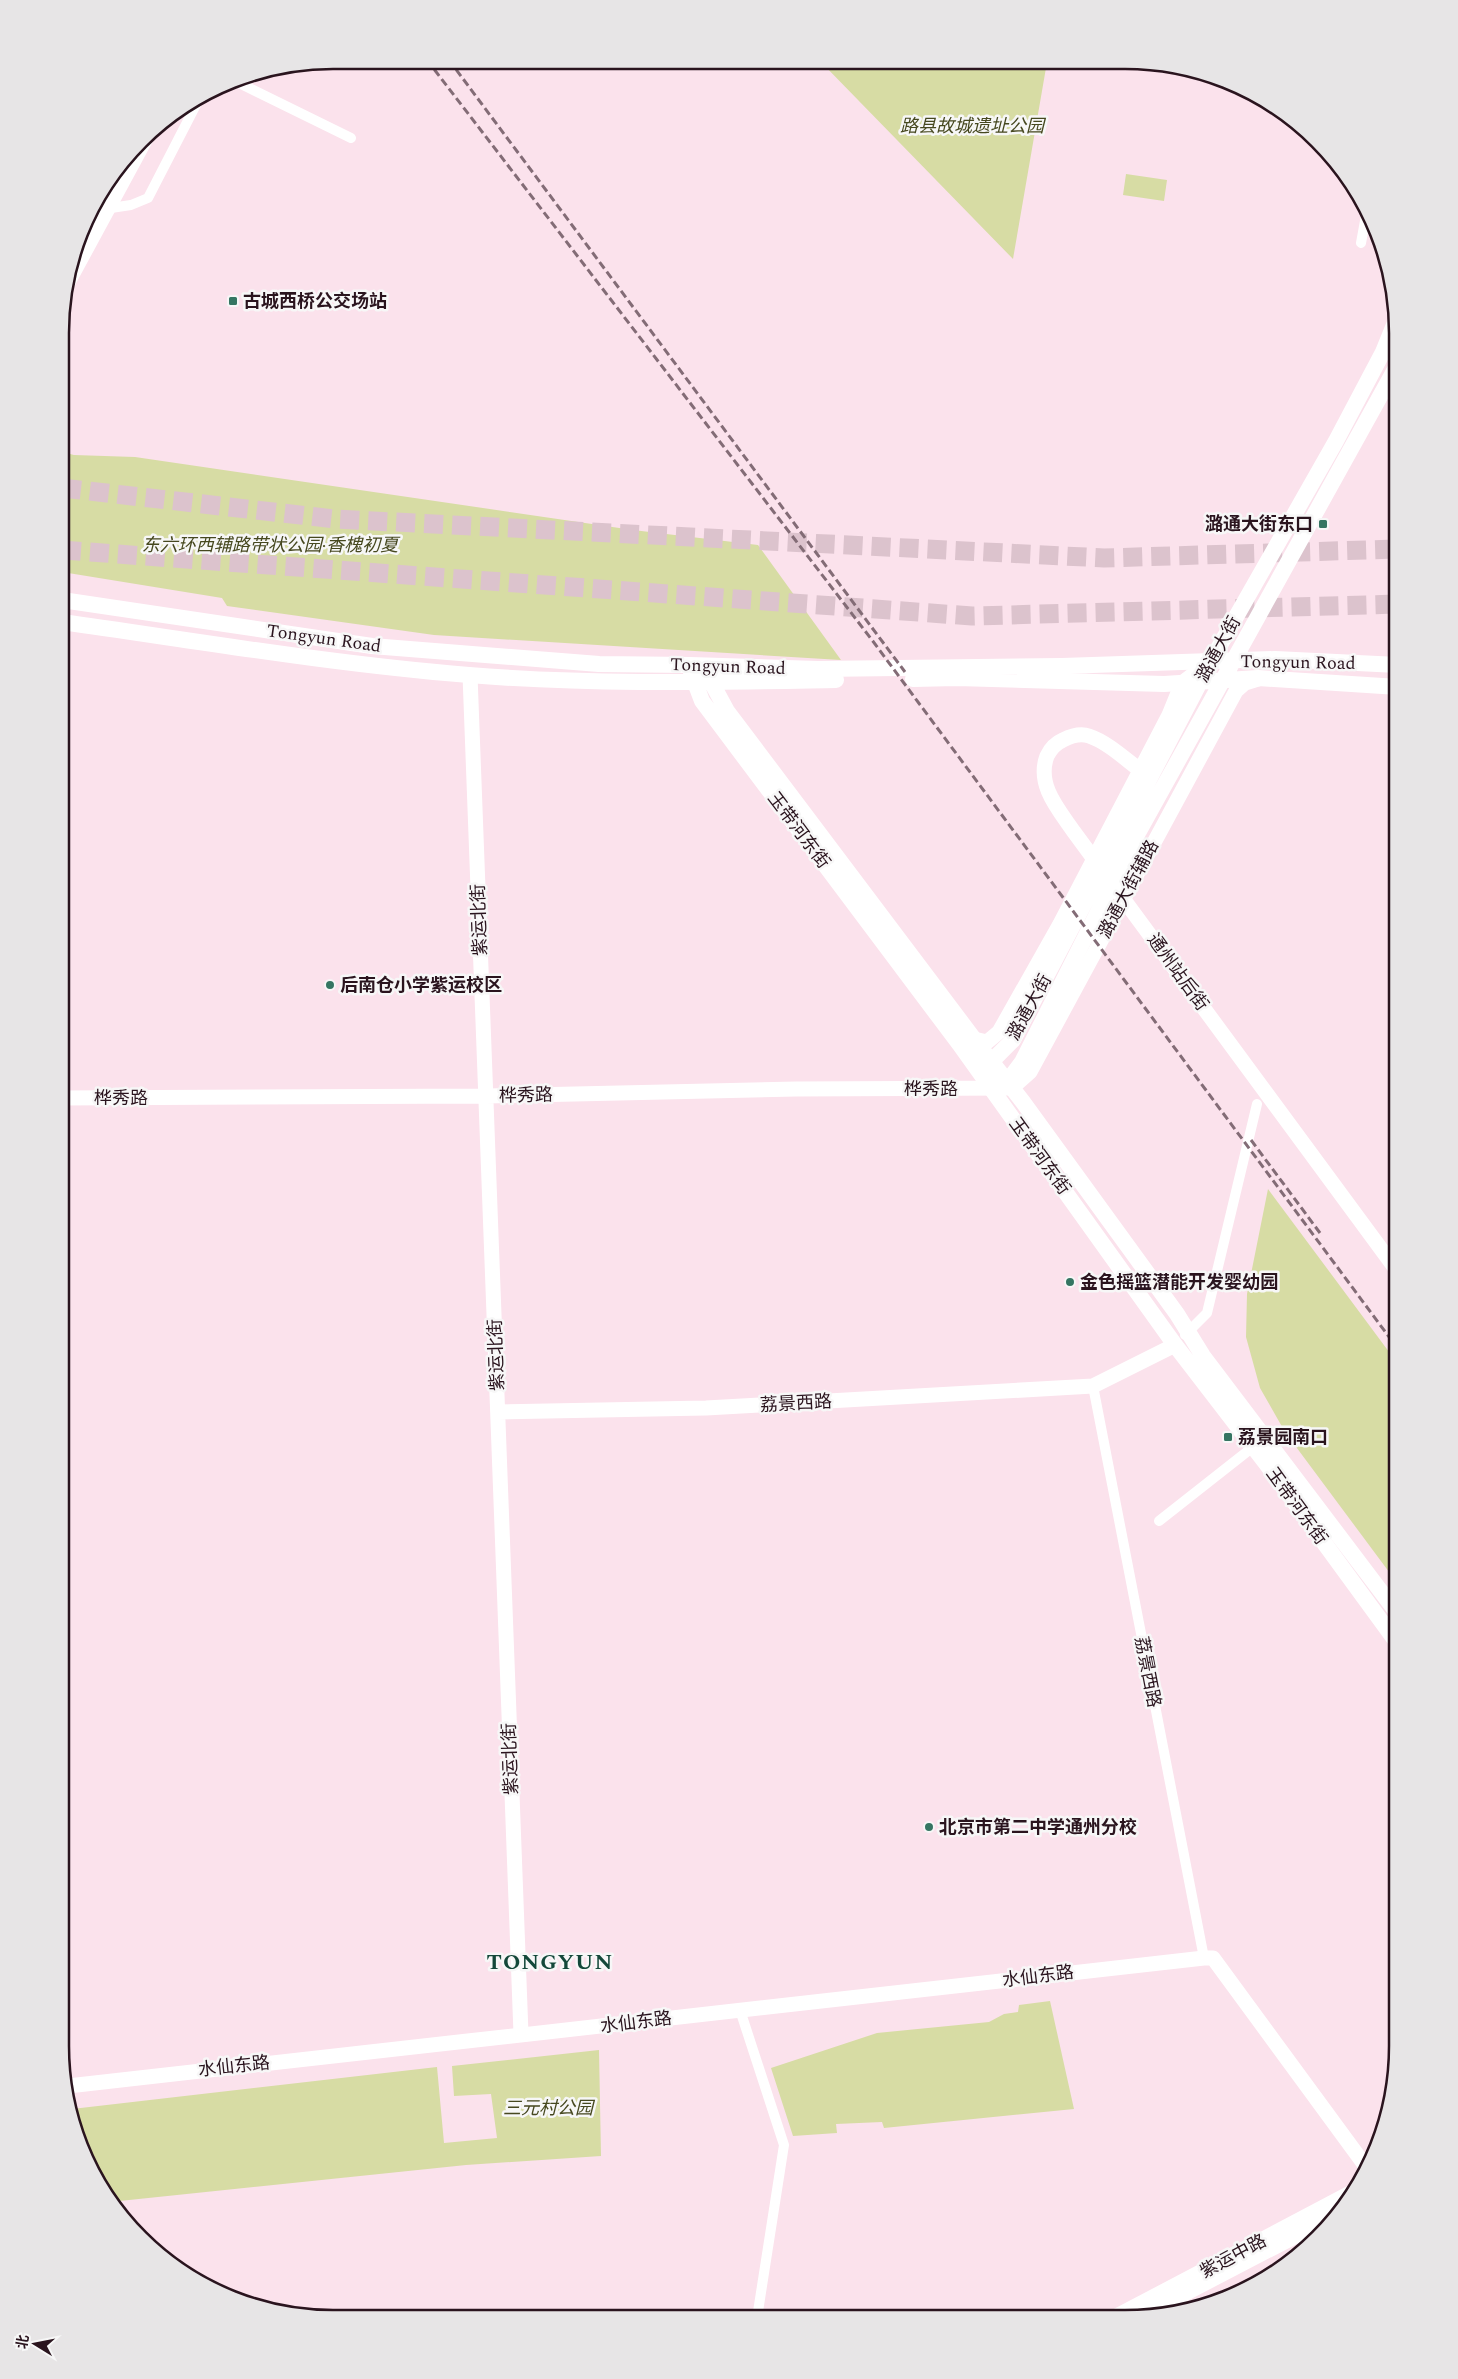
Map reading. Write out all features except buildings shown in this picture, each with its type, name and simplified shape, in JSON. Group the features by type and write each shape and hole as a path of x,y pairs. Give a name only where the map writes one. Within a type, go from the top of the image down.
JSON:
{"main road":[{"name":"潞通大街","path":"992,1061 1013,1040 1211,661 1336,441 1389,337"},
{"name":"潞通大街","path":"991,1090 1009,1085 1022,1062 1139,831 1389,380"},
{"name":"Tongyun Road","path":"69,601 372,646 599,664 818,669 1062,666 1275,659 1389,665"},
{"name":"Tongyun Road","path":"69,623 363,665 470,675 590,682 957,678 1164,684 1258,678 1389,686"},
{"name":"玉带河东街","path":"697,665 702,682 702,701 960,1045 1175,1344 1389,1632"},
{"name":"玉带河东街","path":"702,682 992,1061 1171,1306 1188,1333 1269,1446 1389,1602"},
{"path":"991,1090 992,1061"}],"street":[{"path":"242,85 351,138"},
{"path":"100,208 109,209 131,205 148,198 194,108"},
{"path":"78,265 137,156"},
{"path":"1361,243 1364,221"},
{"path":"974,1039 987,1042 999,1032 1060,924 1169,714 1182,683 1211,661"},
{"name":"紫运北街","path":"470,675 522,2034"},
{"name":"潞通大街辅路","path":"1009,1085 1030,1072 1236,690 1245,683 1258,678"},
{"name":"通州站后街","path":"1140,770 1099,741 1087,735 1073,736 1058,742 1049,752 1043,767 1045,784 1052,800 1389,1260"},
{"name":"桦秀路","path":"69,1098 486,1096 796,1089 991,1090"},
{"path":"1175,1344 1208,1314 1257,1104"},
{"name":"荔景西路","path":"498,1412 706,1408 1093,1386 1175,1344"},
{"name":"荔景西路","path":"1093,1386 1204,1958"},
{"path":"1159,1521 1253,1447"},
{"path":"1204,1958 1214,1958 1363,2162"},
{"name":"水仙东路","path":"72,2086 1204,1958"},
{"path":"740,2010 784,2145 758,2310"},
{"name":"紫运中路","path":"1128,2310 1342,2197"},
{"name":"紫运中路","path":"1157,2308 1322,2223"}],"green space":[{"name":"路县故城遗址公园","path":"828,69 1046,69 1013,259"},
{"path":"1126,174 1167,180 1164,201 1123,195"},
{"name":"东六环西辅路带状公园·香槐初夏","path":"69,454 135,457 633,530 758,545 841,660 434,635 227,606 222,598 69,573"},
{"path":"1268,1189 1389,1352 1389,1572 1285,1432 1260,1388 1246,1337 1247,1294"},
{"path":"1050,2001 1074,2109 884,2128 882,2122 836,2124 837,2133 793,2136 771,2068 877,2033 989,2022 1004,2014 1018,2012 1019,2005"},
{"name":"三元村公园","path":"599,2050 601,2156 466,2165 119,2201 96,2163 76,2108 437,2067 444,2143 497,2138 491,2094 454,2096 452,2066"}],"tunnel":[{"path":"69,489 335,519 1104,558 1389,549"},
{"path":"69,551 972,616 1389,604"}],"railway":[{"path":"434,69 872,640 1389,1337"},
{"path":"456,69 905,672"},
{"path":"1251,1140 1320,1233"}],"place":[{"name":"古城西桥公交场站","path":"233,301"},
{"name":"潞通大街东口","path":"1323,524"},
{"name":"后南仓小学紫运校区","path":"330,985"},
{"name":"金色摇篮潜能开发婴幼园","path":"1070,1282"},
{"name":"荔景园南口","path":"1228,1437"},
{"name":"北京市第二中学通州分校","path":"929,1827"}],"district":[{"name":"TONGYUN","path":"550,1961"}]}
